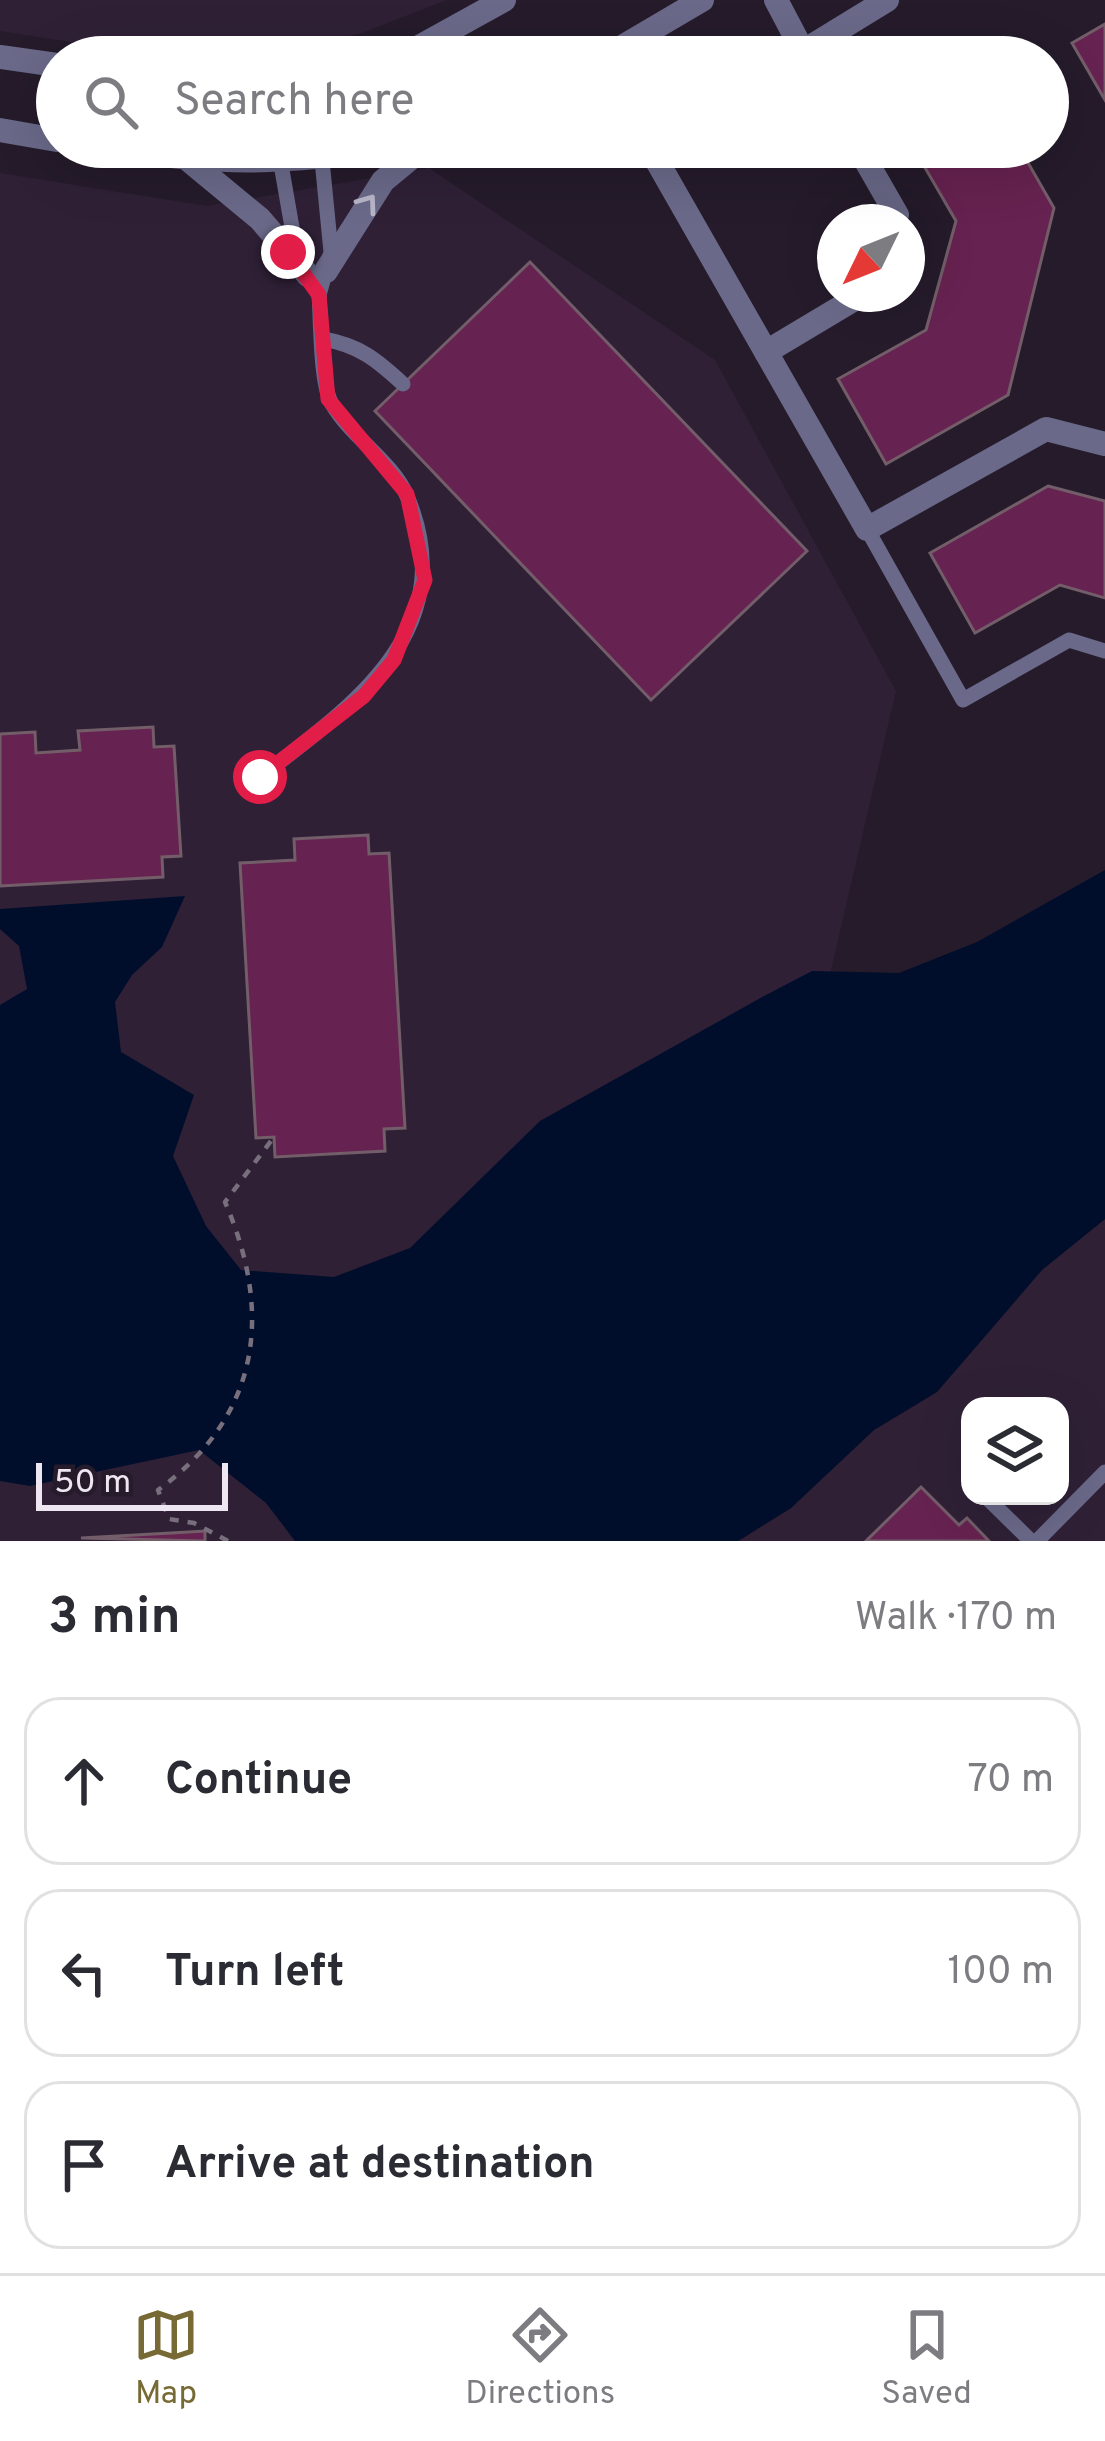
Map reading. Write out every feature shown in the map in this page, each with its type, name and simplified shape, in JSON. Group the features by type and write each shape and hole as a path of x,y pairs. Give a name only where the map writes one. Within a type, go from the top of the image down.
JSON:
{"street":[{"path":"438,36 504,0"},
{"path":"641,36 702,0"},
{"path":"776,0 792,36"},
{"path":"831,36 887,0"},
{"path":"0,58 36,62"},
{"path":"0,130 36,136"},
{"path":"199,168 260,219 317,280 383,181 399,168"},
{"path":"661,168 867,530 1046,428 1105,444"},
{"path":"870,168 891,204"},
{"path":"766,352 833,312"}],"lane":[{"path":"281,168 297,255 317,280"},
{"path":"260,777 364,696 394,660 425,580 407,494 328,399 317,280 331,252 323,168"},
{"path":"323,339 350,343 403,384"},
{"path":"867,530 962,700 1069,640 1105,651"},
{"path":"1069,1496 1105,1472"},
{"path":"998,1505 1044,1538 1062,1505"}],"path":[{"path":"228,1541 194,1522 169,1519 158,1490 202,1454 233,1406 251,1354 256,1308 248,1254 225,1202 274,1137"}],"shaded area":[{"path":"0,0 447,0 348,36 36,37 0,31"},
{"path":"429,168 715,360 896,691 698,1541 0,1541 0,173 207,206"},
{"path":"1105,1219 1105,1541 739,1541 791,1508 874,1430 937,1392 1042,1270"}],"water":[{"path":"1105,870 1105,1219 1042,1270 937,1392 874,1430 791,1508 738,1541 295,1541 266,1503 199,1450 30,1486 0,1481 0,1005 27,989 19,946 0,929 0,909 185,896 162,947 132,975 115,1002 121,1052 194,1095 173,1156 206,1226 241,1270 334,1277 410,1248 540,1121 766,995 812,971 899,973 977,942"}],"building":[{"path":"1105,24 1105,100 1072,43"},
{"path":"925,168 1031,168 1054,208 1008,395 886,464 838,379 926,330 956,221"},
{"path":"530,262 807,551 651,700 375,411"},
{"path":"1048,486 1105,501 1105,598 1060,585 975,633 930,553"},
{"path":"153,727 154,747 174,746 181,856 162,857 163,877 0,886 0,734 35,732 36,753 80,750 78,731"},
{"path":"368,835 369,854 389,853 405,1128 384,1129 385,1151 275,1157 274,1137 256,1138 240,863 295,860 294,839"},
{"path":"921,1487 959,1525 967,1518 989,1541 866,1541"},
{"path":"205,1531 205,1541 81,1538 171,1533"}],"route":[{"path":"260,777 364,696 394,660 425,580 407,494 328,399 319,295 288,252"}]}
